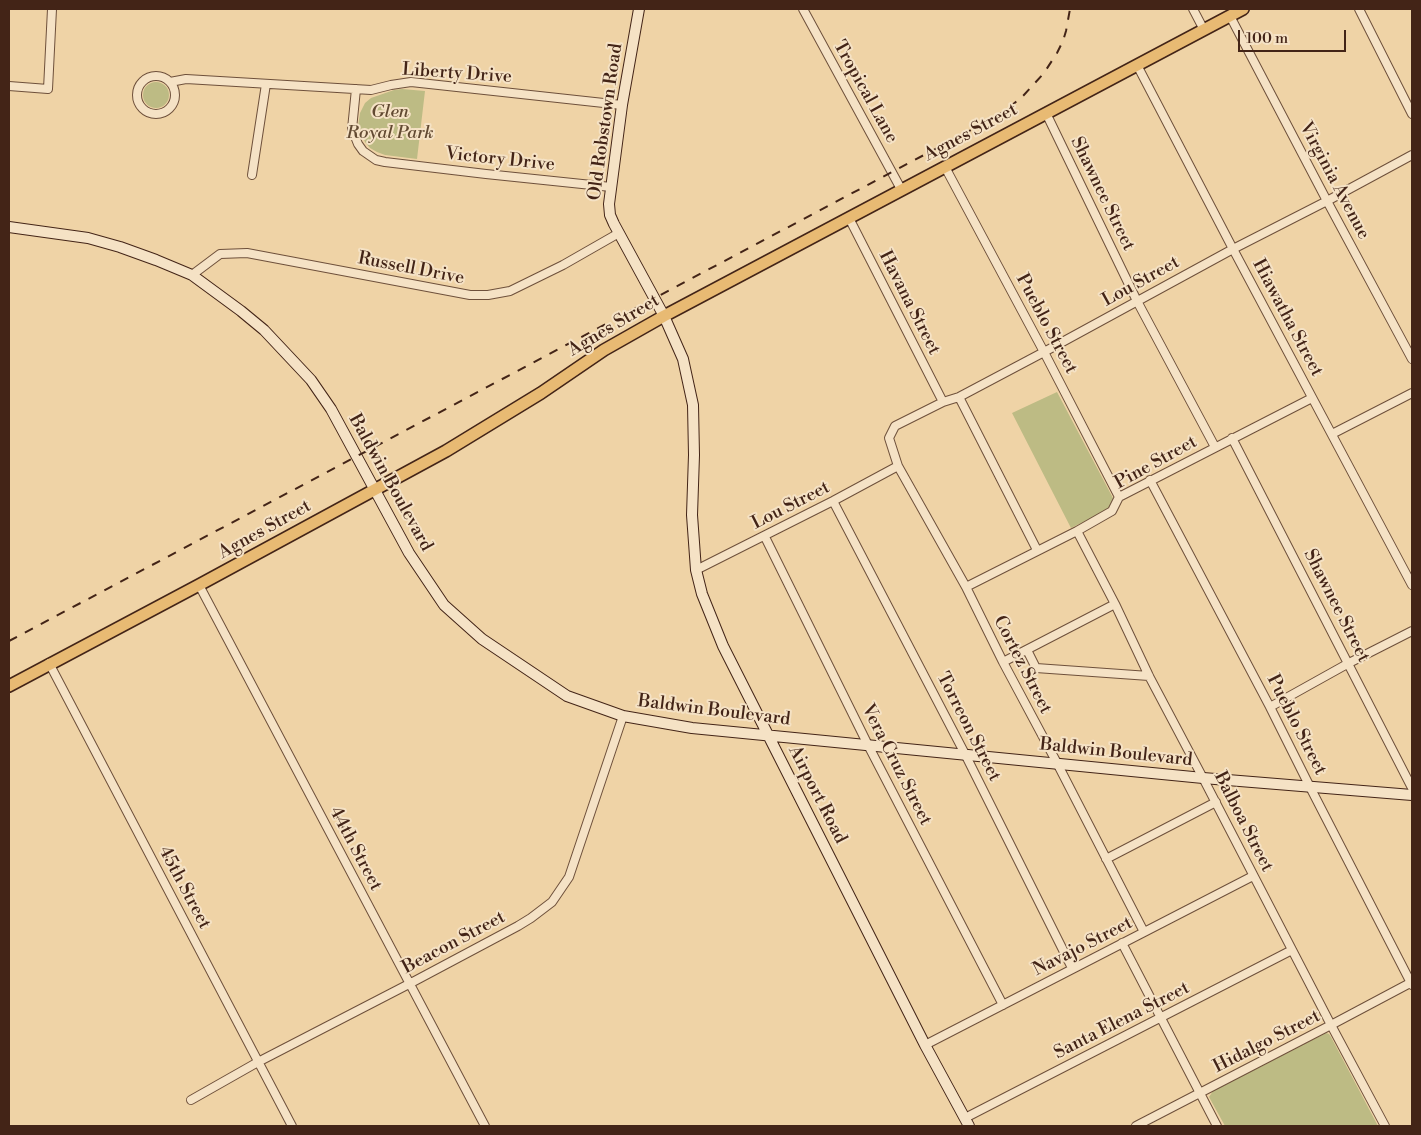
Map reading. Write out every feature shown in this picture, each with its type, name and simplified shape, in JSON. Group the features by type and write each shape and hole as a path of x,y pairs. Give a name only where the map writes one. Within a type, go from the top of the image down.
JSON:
{"main road":[{"name":"Old Robstown Road","path":"639,9 622,105 609,204 610,214 619,233 664,316"},
{"name":"Agnes Street","path":"9,686 446,451 541,393 604,350 664,316 1243,9"},
{"name":"Baldwin Boulevard","path":"9,227 88,238 120,247 192,275 241,310 264,330 311,380 331,409 409,553 444,605 482,639 566,696 623,716 692,728 1203,778 1412,795"},
{"name":"Airport Road","path":"664,316 683,359 693,405 692,515 696,570 702,594 723,646 967,1122"}],"street":[{"path":"9,86 48,89 52,9"},
{"name":"Tropical Lane","path":"803,9 901,190"},
{"path":"1193,9 1204,30"},
{"path":"1359,9 1412,114"},
{"name":"Virginia Avenue","path":"1230,16 1412,359"},
{"name":"Hiawatha Street","path":"1137,65 1412,585"},
{"path":"163,77 170,82 175,96 173,104 167,110 160,114 152,114 145,111 139,105 137,90 147,78 163,77"},
{"name":"Liberty Drive","path":"170,82 186,79 372,90 411,82 622,105"},
{"path":"252,175 266,84"},
{"name":"Victory Drive","path":"356,90 352,129 363,151 376,160 468,172 611,186"},
{"name":"Shawnee Street","path":"1046,113 1137,301 1216,447"},
{"name":"Lou Street","path":"889,438 895,426 942,402 959,397 1412,155"},
{"name":"Pueblo Street","path":"945,167 1119,497"},
{"name":"Havana Street","path":"849,218 942,402"},
{"name":"Russell Drive","path":"192,275 220,254 247,252 470,295 488,295 510,291 564,265 619,233"},
{"path":"1332,434 1412,393"},
{"path":"959,397 1037,550"},
{"name":"Pine Street","path":"966,587 1112,511 1119,497 1150,480 1312,398"},
{"name":"Cortez Street","path":"889,438 898,466 966,587 1002,662 1057,763 1144,932"},
{"name":"Shawnee Street","path":"1232,438 1412,788"},
{"name":"Lou Street","path":"696,570 834,502 898,466"},
{"name":"Pueblo Street","path":"1150,480 1270,707 1412,983"},
{"name":"Torreon Street","path":"834,502 965,754 1072,968"},
{"name":"Balboa Street","path":"1076,530 1115,604 1149,676 1385,1126"},
{"name":"Vera Cruz Street","path":"765,537 868,745 1003,1005"},
{"name":"44th Street","path":"199,585 485,1126"},
{"path":"1002,662 1115,604"},
{"path":"1270,707 1349,663 1412,631"},
{"path":"1027,650 1036,668 1149,676"},
{"name":"45th Street","path":"49,663 292,1126"},
{"name":"Beacon Street","path":"191,1100 258,1062 410,984 531,918 552,902 569,877 623,716"},
{"path":"1106,858 1216,802"},
{"name":"Navajo Street","path":"926,1044 1253,876"},
{"path":"1122,943 1217,1126"},
{"name":"Santa Elena Street","path":"967,1122 1292,950"},
{"name":"Hidalgo Street","path":"1136,1126 1412,983"}],"green space":[{"path":"156,82 165,86 169,95 165,104 156,108 147,104 143,95 147,86"},
{"name":"Glen Royal Park","path":"402,89 425,91 417,159 385,155 377,152 365,142 358,126 360,113 365,103 371,98"},
{"path":"1057,392 1114,500 1108,510 1071,528 1012,413"},
{"path":"1326,1033 1331,1037 1378,1126 1225,1126 1209,1097 1213,1091"}],"railway":[{"path":"9,641 1005,111 1023,96 1044,73 1057,53 1066,31 1070,9"}]}
